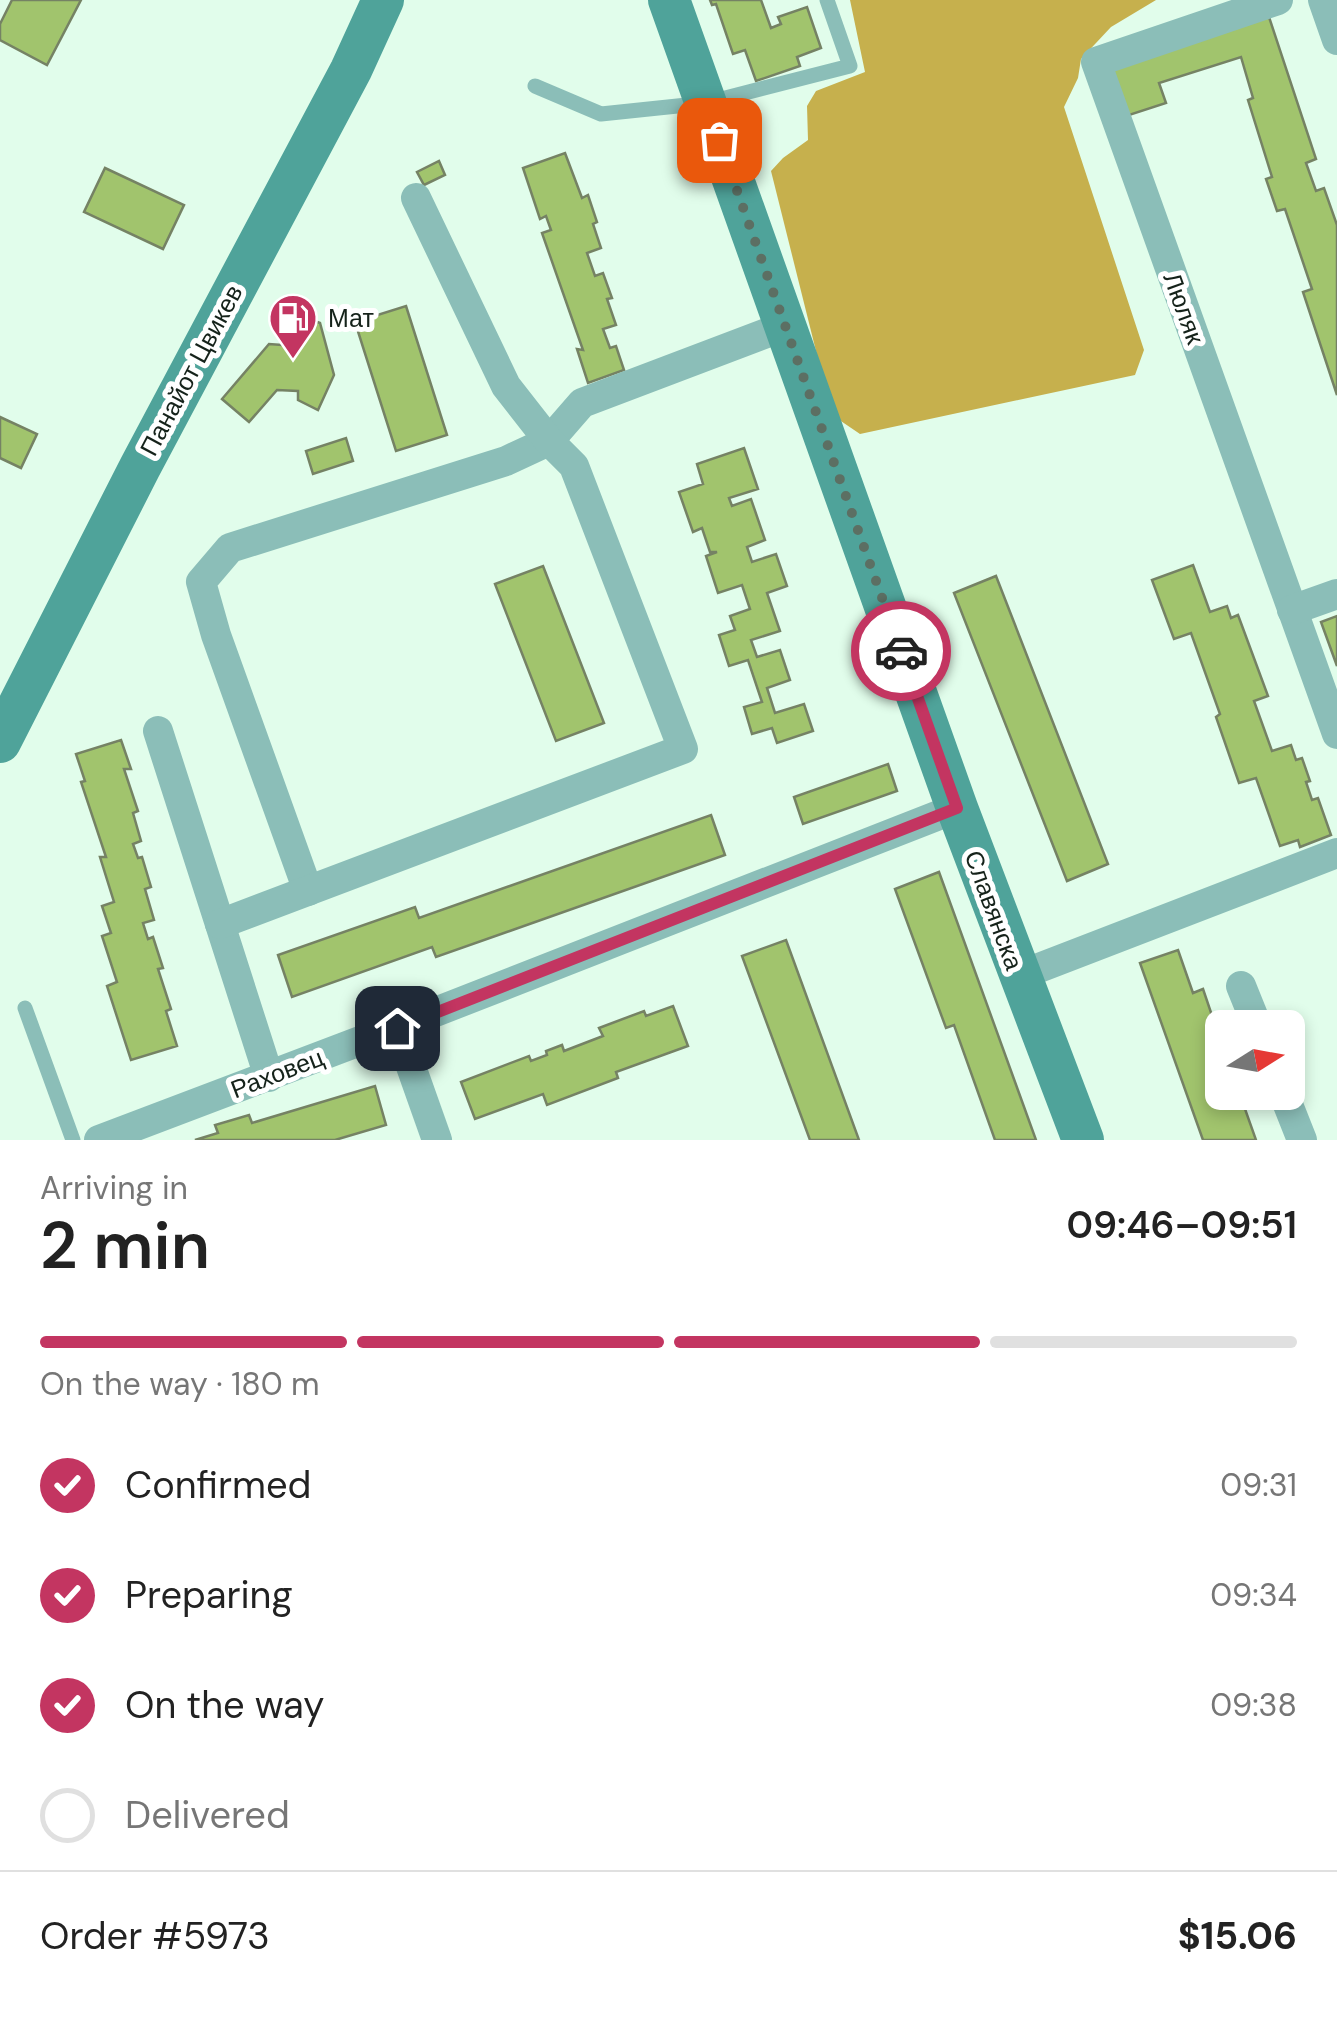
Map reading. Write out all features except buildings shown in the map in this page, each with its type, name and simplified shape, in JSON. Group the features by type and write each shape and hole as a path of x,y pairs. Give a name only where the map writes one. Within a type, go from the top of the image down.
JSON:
{"street":[{"name":"Славянска","path":"670,0 957,808 1083,1140"},
{"name":"Люляк","path":"1278,0 1096,62 1337,734"},
{"path":"1323,0 1337,40"},
{"name":"Панайот Цвикев","path":"6,714 351,70 381,2"},
{"path":"220,924 683,749 574,466 506,386 416,198"},
{"path":"308,891 216,635 202,582 230,548 506,461 549,441 582,403 785,326"},
{"path":"1292,610 1337,594"},
{"path":"158,731 269,1076"},
{"name":"Раховец","path":"99,1140 397,1028 957,808"},
{"path":"1018,976 1337,853"},
{"path":"1241,986 1251,1010"},
{"path":"397,1028 436,1140"},
{"path":"1290,1110 1302,1140"}],"lane":[{"path":"536,86 602,114 706,103 850,66 827,0"},
{"path":"26,1008 72,1140"}],"shaded area":[{"path":"850,0 1156,0 1111,27 1081,59 1078,78 1064,107 1144,350 1135,375 860,434 832,415 771,171 808,140 807,106 816,91 865,72"}],"way so far":[{"path":"719,140 901,651"}],"place":[{"name":"Мат","path":"293,360"}],"route":[{"path":"397,1028 957,808 901,651"}]}
